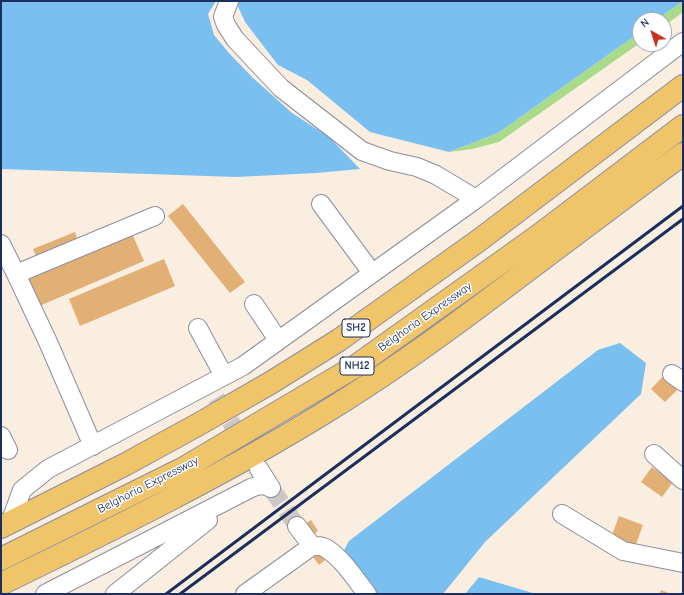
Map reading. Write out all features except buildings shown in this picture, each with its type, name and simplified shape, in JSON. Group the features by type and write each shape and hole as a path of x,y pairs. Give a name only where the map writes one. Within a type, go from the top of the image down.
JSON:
{"main road":[{"name":"SH2","path":"5,525 126,464 199,424 272,382 339,340 478,241 683,86"},
{"name":"Belghoria Expressway","path":"1,559 184,468 356,366 538,236 683,126"},
{"name":"Belghoria Expressway","path":"1,584 236,465 326,413 392,370 460,321 683,154"}],"street":[{"path":"229,1 224,17 226,25 235,39 281,88 362,152 390,161 417,167 436,175 476,199"},
{"path":"5,525 22,490 48,469 93,446 212,391 224,376 243,366 476,199 683,42"},
{"path":"321,204 372,273"},
{"path":"16,274 155,216"},
{"path":"1,244 48,342 93,446"},
{"path":"254,304 278,340"},
{"path":"198,328 224,376"},
{"path":"654,454 683,480"},
{"path":"45,594 259,485 264,485 271,488 259,469"},
{"path":"115,594 242,493"},
{"path":"562,514 623,551 683,563"},
{"path":"297,526 312,546"},
{"path":"246,594 312,546 320,546 327,549 343,563 367,594"}],"green space":[{"path":"683,1 683,12 672,20 672,12 667,12"},
{"path":"632,38 632,49 499,142 472,149 449,152 498,133"}],"water":[{"path":"1,1 216,1 208,14 214,35 229,53 252,77 292,113 329,137 360,169 236,177 1,169"},
{"path":"683,1 667,12 632,12 632,38 498,133 449,152 370,132 307,80 278,65 245,22 236,2"},
{"path":"620,343 646,363 641,394 485,542 443,594 373,594 340,558 349,541 598,350"},
{"path":"479,577 536,594 465,594"}],"tunnel":[{"path":"216,398 246,447"},
{"path":"271,488 297,526"}],"railway":[{"path":"166,594 683,206"},
{"path":"180,594 683,219"}]}
